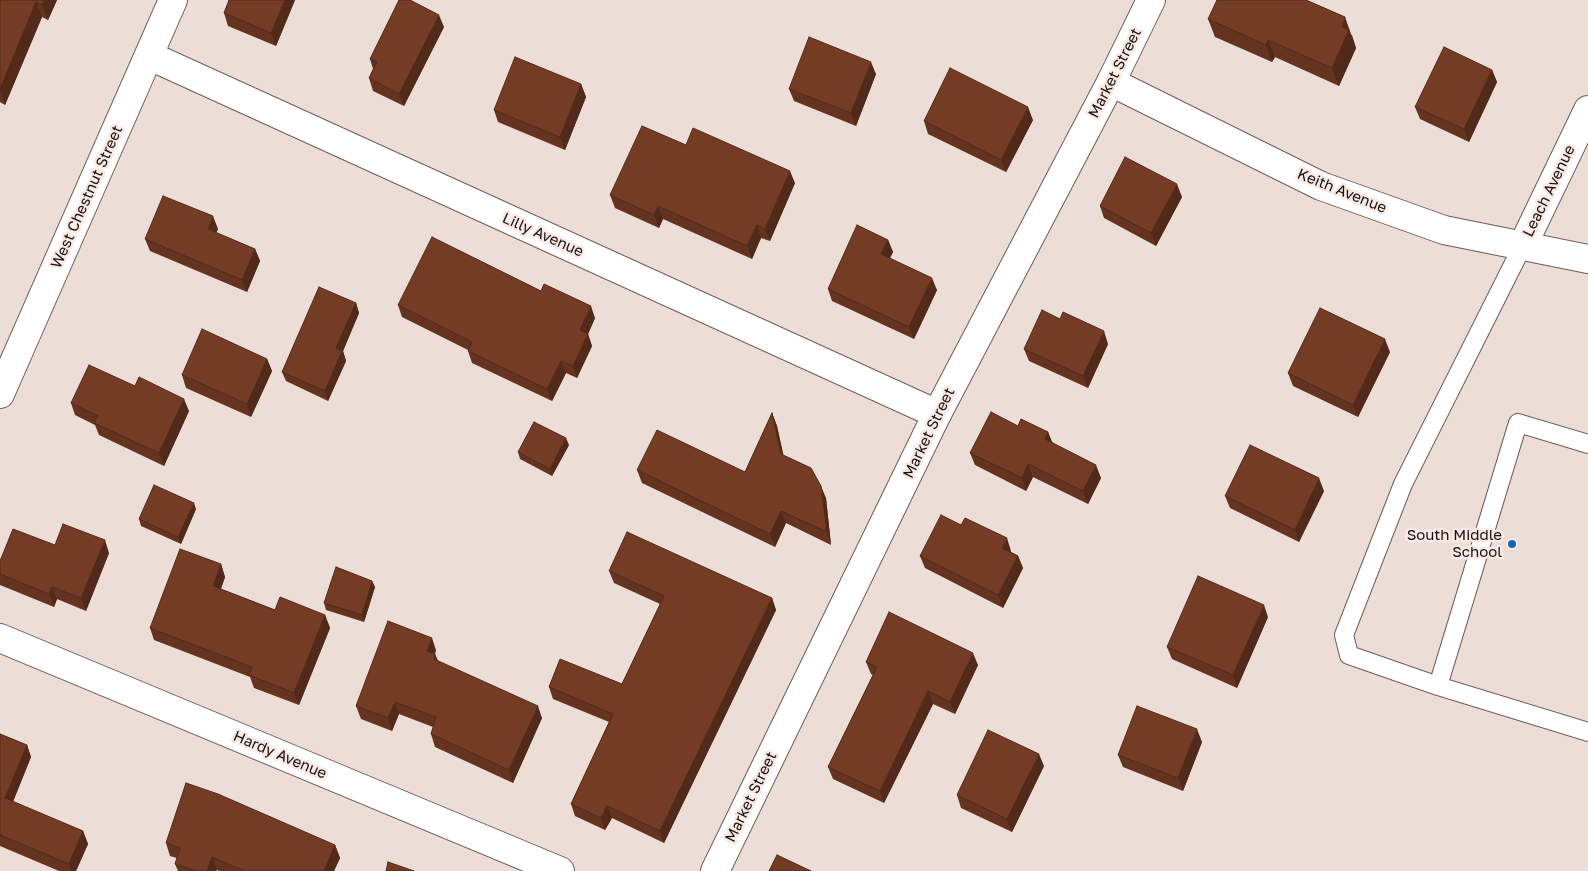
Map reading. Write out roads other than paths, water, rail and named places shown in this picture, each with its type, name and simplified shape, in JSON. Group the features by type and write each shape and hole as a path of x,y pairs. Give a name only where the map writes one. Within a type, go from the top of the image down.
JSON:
{"street":[{"name":"West Chestnut Street","path":"0,394 173,0"},
{"name":"Market Street","path":"715,871 937,414 1111,82 1150,0"},
{"name":"Lilly Avenue","path":"150,56 937,414"},
{"name":"Keith Avenue","path":"1111,82 1321,186 1444,230 1588,259"},
{"name":"Leach Avenue","path":"1523,245 1588,110"},
{"name":"Hardy Avenue","path":"0,638 560,871"}],"lane":[{"path":"1523,245 1403,484 1344,635 1349,655 1438,686 1588,732"},
{"path":"1438,686 1518,423 1588,444"}],"place":[{"name":"South Middle School","path":"1512,544"}]}
